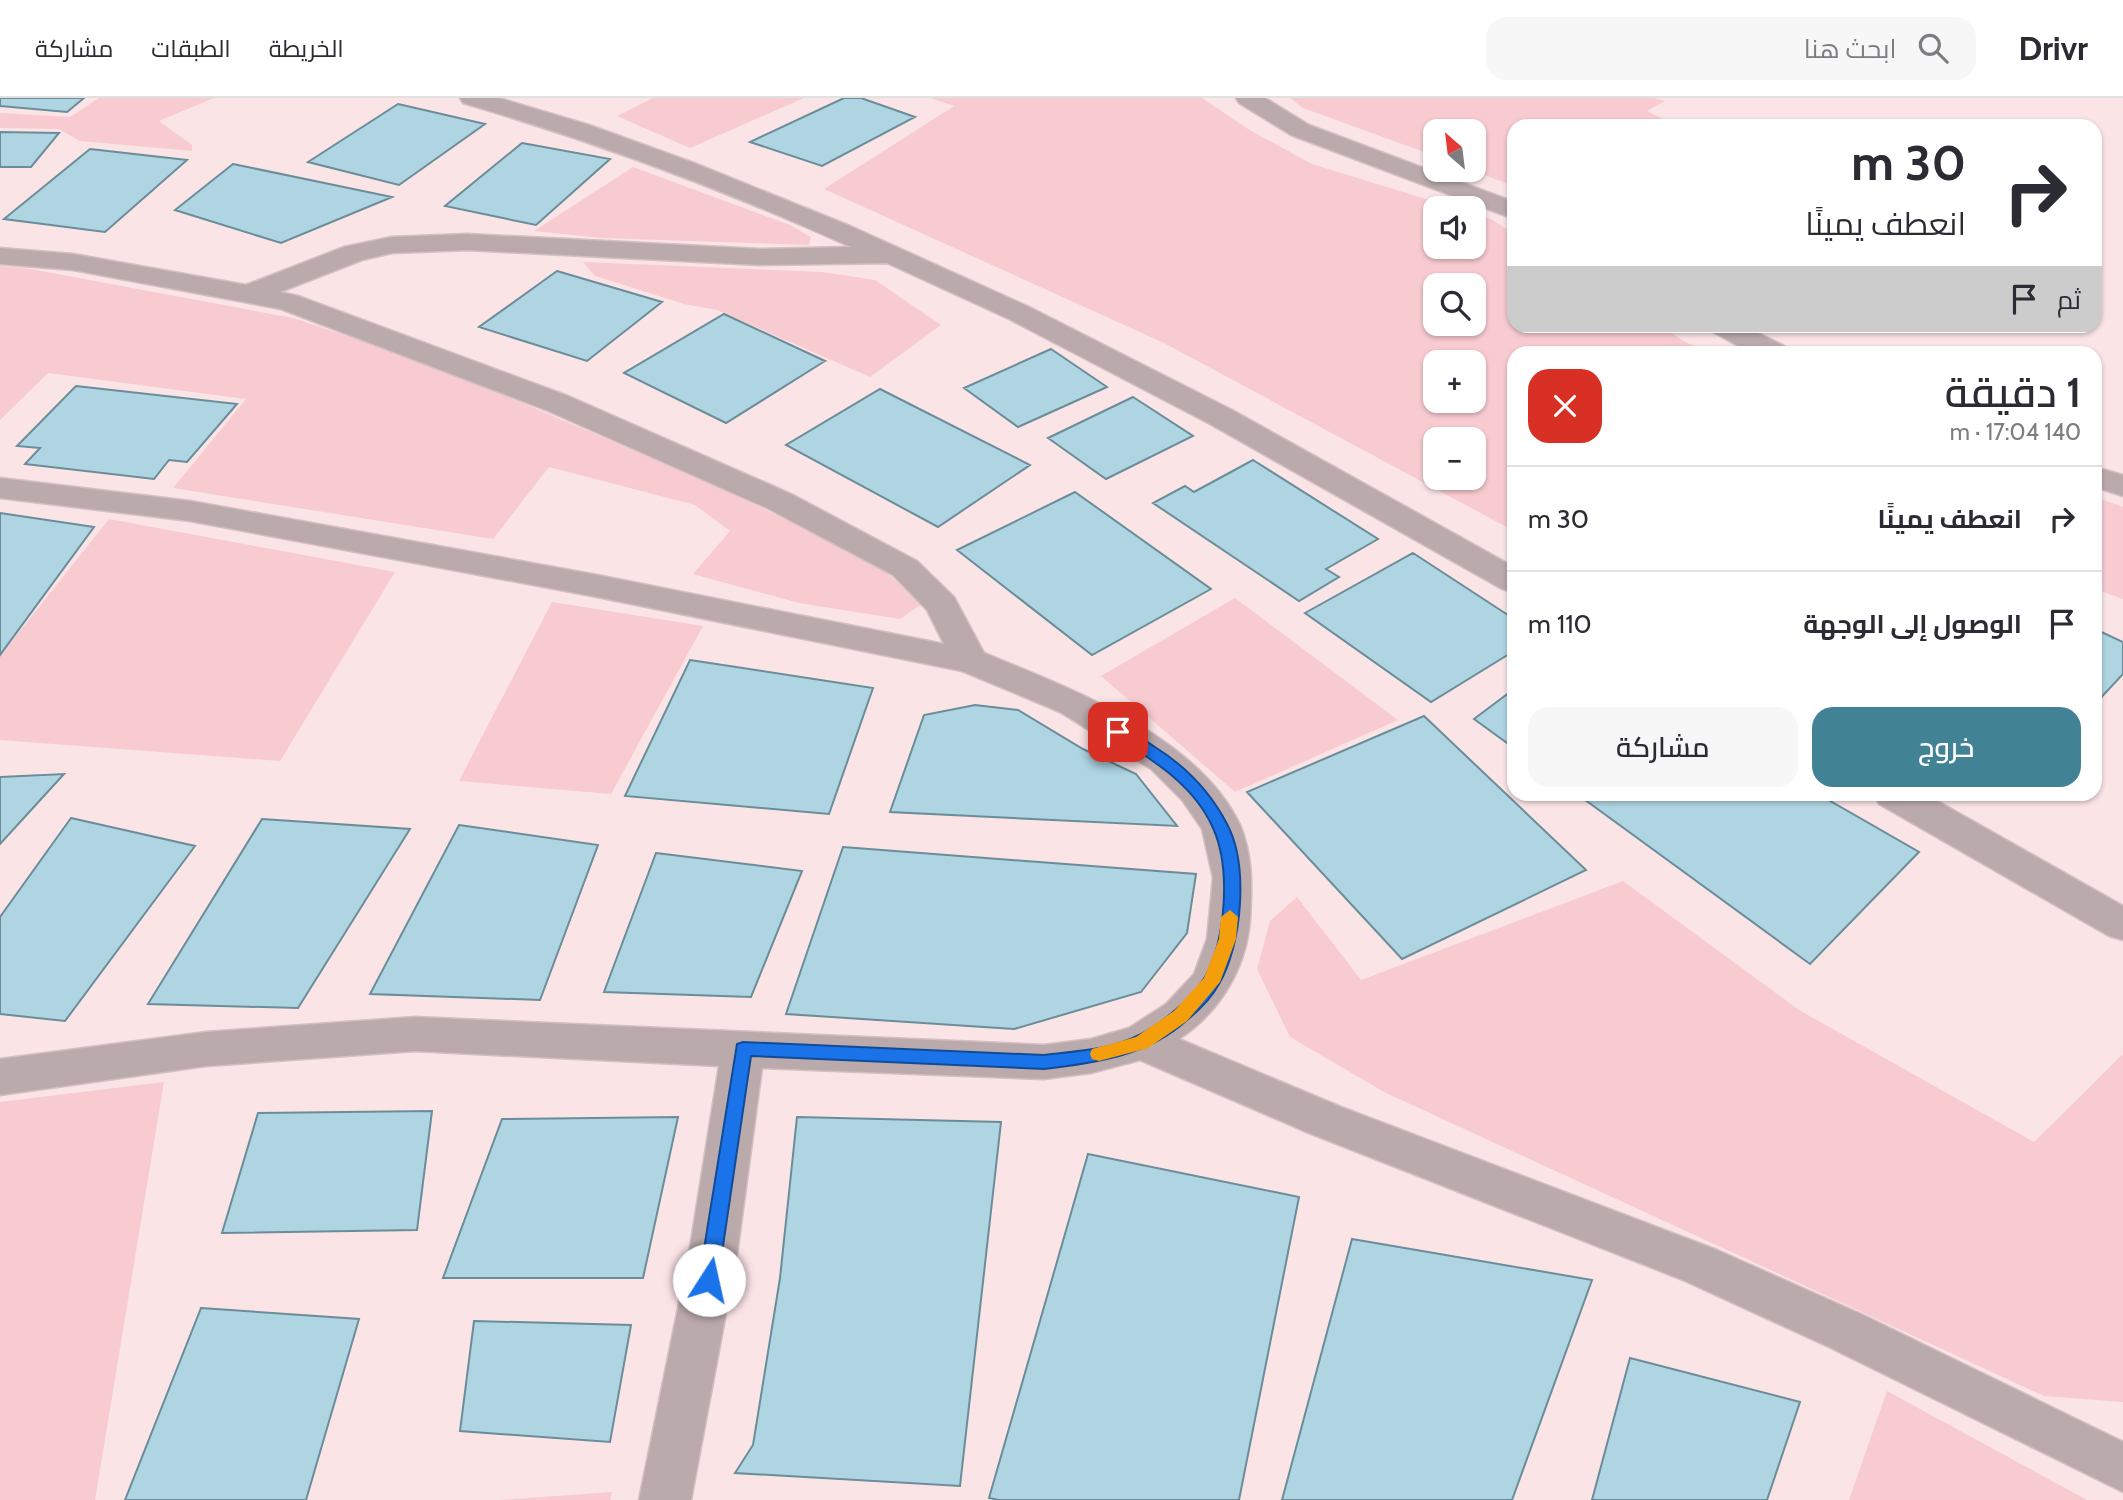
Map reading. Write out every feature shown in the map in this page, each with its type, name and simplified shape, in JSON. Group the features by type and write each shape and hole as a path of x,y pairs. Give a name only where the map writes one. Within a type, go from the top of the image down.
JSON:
{"street":[{"path":"472,98 598,136 756,195 1018,313 1221,416 1507,577"},
{"path":"1248,98 1300,130 1507,208"},
{"path":"251,293 354,253 426,242 760,257 891,255"},
{"path":"0,256 74,262 288,302 557,403 779,501 905,568 942,605 970,661"},
{"path":"1737,333 1762,346"},
{"path":"2102,479 2123,486"},
{"path":"0,488 190,511 592,585 970,661 1073,703 1164,760 1196,790 1221,827 1233,878 1228,939 1212,982 1181,1016 1142,1042 1091,1056 1044,1062 415,1034 206,1049 0,1077"},
{"path":"1905,801 2123,925"},
{"path":"1142,1042 1325,1120 1700,1265 1846,1331 2123,1468"},
{"path":"665,1500 713,1254 743,1049"}],"shaded area":[{"path":"99,98 214,98 159,121 192,145 192,151 80,141 59,129 0,128 0,113 70,117"},
{"path":"653,98 804,98 690,148 617,116"},
{"path":"931,98 1202,98 1248,129 1312,164 1423,198 1423,259 1486,259 1486,218 1507,229 1507,333 1671,333 1696,346 1507,346 1507,527 1438,490 1486,490 1486,427 1423,427 1423,482 1164,343 824,189 954,106"},
{"path":"1290,98 1654,98 1665,101 1647,111 1662,119 1507,119 1507,183 1486,176 1486,119 1423,119 1423,152 1303,108"},
{"path":"633,167 790,225 811,237 809,245 602,238 534,231"},
{"path":"583,262 822,272 875,280 941,325 870,377 717,310 684,304 595,276"},
{"path":"0,266 25,268 293,318 431,364 710,483 875,562 922,604 900,619 799,603 693,574 730,531 695,505 549,467 493,539 173,488 246,399 48,373 0,420"},
{"path":"2102,500 2123,507 2123,599 2102,592"},
{"path":"109,519 395,572 280,761 0,740 0,656"},
{"path":"1235,598 1398,720 1235,792 1101,676"},
{"path":"552,602 703,626 611,794 459,781"},
{"path":"1623,881 1799,1010 2034,1142 2123,1054 2123,1402 2044,1396 1384,1092 1290,1037 1257,969 1270,921 1297,897 1361,980"},
{"path":"164,1082 95,1500 0,1500 0,1102"},
{"path":"1887,1391 2087,1500 1849,1500"},
{"path":"612,1492 610,1500 500,1500"}],"building":[{"path":"0,98 84,98 67,112 0,106"},
{"path":"844,98 861,98 915,117 822,166 750,142"},
{"path":"398,104 485,124 399,185 308,162"},
{"path":"0,132 59,133 31,167 0,167"},
{"path":"522,143 610,159 536,225 445,206"},
{"path":"90,149 187,160 105,232 4,219"},
{"path":"233,164 392,197 281,243 175,210"},
{"path":"557,271 662,302 587,361 479,327"},
{"path":"724,314 825,361 726,423 624,373"},
{"path":"1051,349 1107,387 1018,427 964,388"},
{"path":"76,386 237,404 187,462 169,460 154,479 25,464 40,448 17,446"},
{"path":"880,389 1030,465 938,527 786,445"},
{"path":"1133,397 1193,436 1106,479 1048,438"},
{"path":"1253,460 1378,539 1326,569 1339,577 1299,601 1153,503 1185,486 1194,492"},
{"path":"1075,492 1211,589 1092,655 957,550"},
{"path":"0,513 94,527 0,655"},
{"path":"1413,553 1507,614 1507,655 1431,702 1305,613"},
{"path":"2102,632 2123,642 2123,674 2102,696"},
{"path":"690,660 873,688 829,814 625,796"},
{"path":"1507,694 1507,743 1474,719"},
{"path":"975,705 1018,710 1083,749 1136,774 1177,826 890,812 924,715"},
{"path":"1424,716 1507,795 1507,801 1513,801 1586,870 1402,959 1247,792"},
{"path":"64,774 0,844 0,777"},
{"path":"1587,801 1830,801 1919,852 1810,964"},
{"path":"71,818 195,846 65,1021 0,1014 0,917"},
{"path":"262,819 410,829 298,1008 148,1004"},
{"path":"459,825 598,845 540,1000 370,994"},
{"path":"843,847 1196,874 1187,933 1141,992 1014,1029 786,1014"},
{"path":"656,853 802,871 751,997 604,992"},
{"path":"432,1111 417,1230 222,1233 258,1113"},
{"path":"678,1117 643,1278 443,1278 502,1119"},
{"path":"797,1117 1001,1122 960,1486 735,1473 753,1445 780,1278"},
{"path":"1088,1154 1299,1197 1239,1500 989,1498"},
{"path":"1352,1239 1592,1280 1512,1500 1282,1500"},
{"path":"201,1308 359,1319 306,1500 125,1500"},
{"path":"474,1321 631,1325 610,1442 460,1431"},
{"path":"1630,1358 1800,1402 1767,1500 1592,1500"}],"slow traffic":[{"path":"1099,1054 1142,1042 1181,1016 1212,982 1228,939 1230,917"}],"route":[{"path":"709,1280 743,1049 1044,1062 1091,1056 1142,1042 1181,1016 1212,982 1228,939 1233,878 1221,827 1196,790 1164,760 1118,732"}]}
